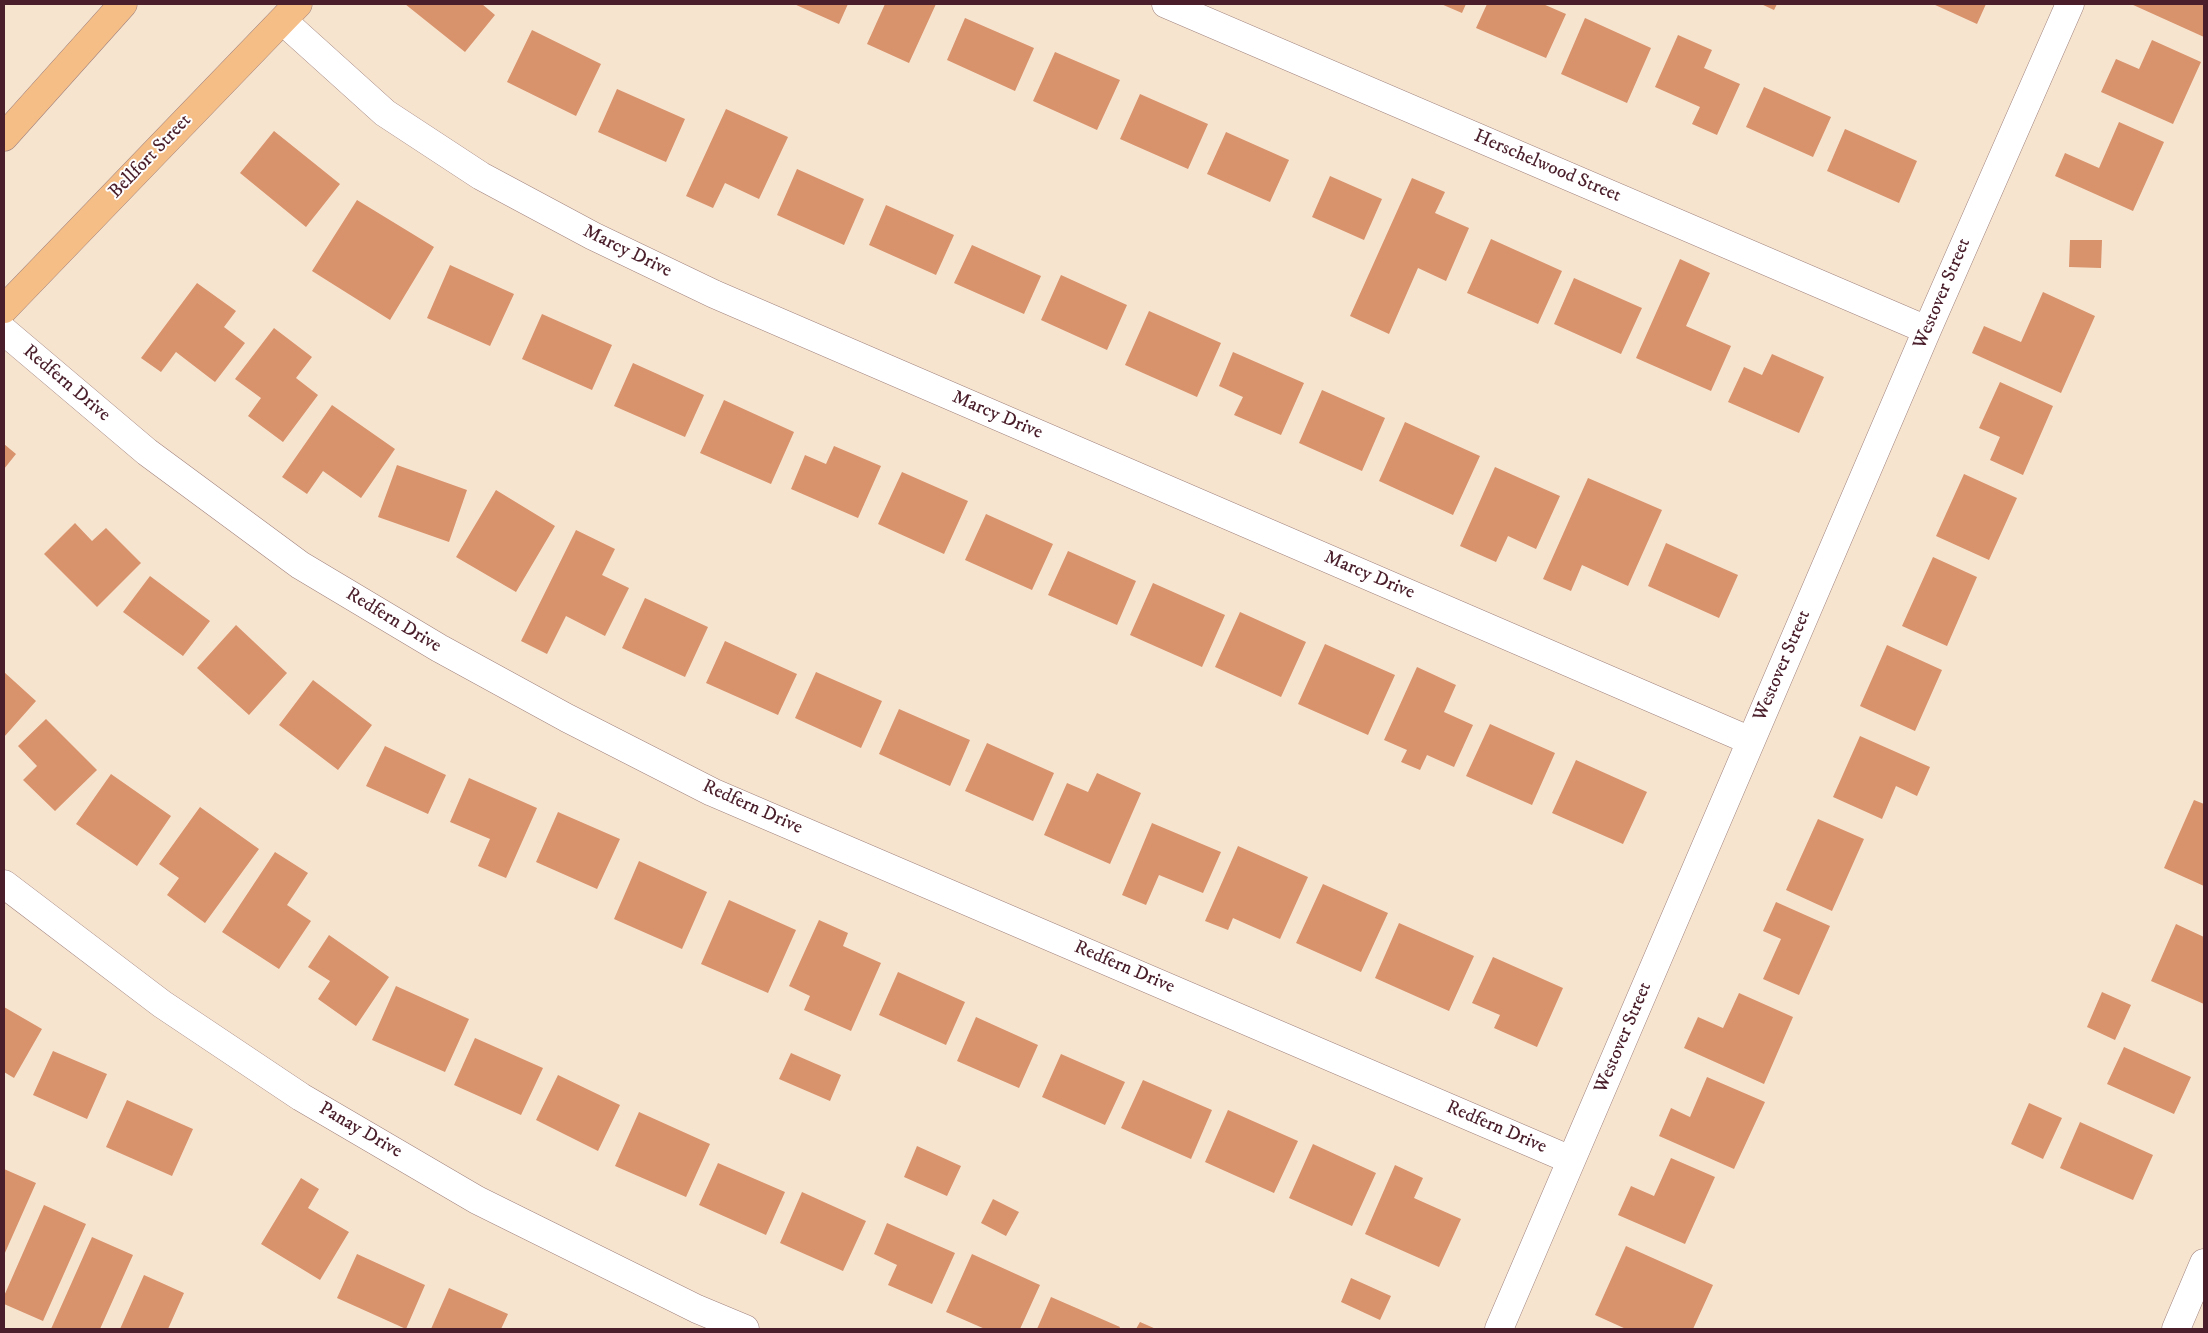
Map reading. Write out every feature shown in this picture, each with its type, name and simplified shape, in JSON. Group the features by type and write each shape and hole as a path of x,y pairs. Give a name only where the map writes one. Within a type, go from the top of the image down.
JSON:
{"main road":[{"path":"4,137 123,4"},
{"name":"Bellfort Street","path":"4,309 290,12"}],"street":[{"name":"Herschelwood Street","path":"1166,4 1927,330"},
{"name":"Westover Street","path":"1499,1329 1927,330 2070,4"},
{"name":"Marcy Drive","path":"290,12 386,113 481,176 602,240 714,294 1751,741"},
{"name":"Redfern Drive","path":"4,331 147,452 300,565 439,648 567,718 712,792 1571,1160"},
{"name":"Panay Drive","path":"4,884 162,1004 300,1097 477,1200 697,1309 745,1329"},
{"path":"2176,1329 2204,1263"}],"building":[{"path":"405,4 482,4 495,15 465,52"},
{"path":"794,4 848,4 839,24"},
{"path":"885,4 936,4 909,63 867,44"},
{"path":"1441,4 1466,4 1462,13"},
{"path":"1487,4 1543,4 1566,14 1546,58 1476,28"},
{"path":"1761,4 1777,4 1774,10"},
{"path":"1933,4 1986,4 1977,24"},
{"path":"2131,4 2204,4 2204,37"},
{"path":"965,18 1034,48 1015,91 947,60"},
{"path":"1585,18 1651,48 1627,103 1561,74"},
{"path":"532,30 601,64 576,116 507,82"},
{"path":"1678,35 1712,50 1704,68 1740,84 1717,135 1692,124 1700,107 1655,87"},
{"path":"2152,40 2201,62 2173,124 2101,92 2116,59 2139,69"},
{"path":"1055,52 1120,80 1097,130 1033,101"},
{"path":"1764,87 1831,117 1813,157 1746,127"},
{"path":"617,89 685,119 666,162 598,132"},
{"path":"1140,94 1208,124 1188,169 1120,139"},
{"path":"726,109 788,137 759,199 725,183 713,208 686,196"},
{"path":"2119,122 2164,142 2133,211 2055,176 2065,153 2099,168"},
{"path":"1845,129 1917,161 1899,203 1827,171"},
{"path":"274,131 340,184 306,227 240,173"},
{"path":"1226,132 1289,160 1270,202 1207,174"},
{"path":"797,169 864,199 844,245 777,215"},
{"path":"1330,176 1382,199 1364,240 1312,217"},
{"path":"1412,178 1445,192 1435,213 1469,228 1446,281 1418,268 1389,334 1350,316"},
{"path":"357,200 434,247 390,320 312,271"},
{"path":"886,205 954,235 936,275 869,245"},
{"path":"1491,239 1562,271 1538,324 1467,293"},
{"path":"2070,240 2102,240 2101,268 2069,267"},
{"path":"972,245 1041,276 1024,314 954,283"},
{"path":"1680,259 1710,273 1686,326 1731,346 1711,391 1636,358"},
{"path":"450,265 514,294 490,346 427,318"},
{"path":"1061,275 1127,305 1107,350 1041,320"},
{"path":"1574,278 1642,308 1621,354 1554,324"},
{"path":"197,283 236,311 224,327 245,343 215,382 176,352 161,372 141,358"},
{"path":"2043,292 2095,316 2061,393 1972,353 1984,326 2021,342"},
{"path":"1149,311 1221,343 1197,397 1125,365"},
{"path":"542,314 612,345 592,390 522,359"},
{"path":"274,328 312,357 296,378 318,395 283,442 248,416 261,398 235,379"},
{"path":"1233,352 1304,383 1281,435 1234,415 1243,397 1219,386"},
{"path":"1772,354 1824,377 1799,433 1728,402 1744,367 1762,375"},
{"path":"633,363 704,395 685,437 614,406"},
{"path":"2000,382 2053,406 2023,475 1990,460 2000,437 1979,428"},
{"path":"1322,390 1385,418 1362,471 1299,443"},
{"path":"724,400 794,432 771,484 700,453"},
{"path":"332,405 395,449 361,498 323,471 307,494 282,477"},
{"path":"1405,422 1480,456 1453,515 1379,481"},
{"path":"4,444 16,454 4,469"},
{"path":"834,446 881,466 858,518 791,489 805,455 826,464"},
{"path":"397,465 467,490 449,542 378,517"},
{"path":"1495,467 1560,496 1536,549 1508,536 1496,562 1460,546"},
{"path":"902,472 968,501 944,554 878,524"},
{"path":"1964,474 2017,498 1989,560 1936,536"},
{"path":"1588,478 1662,510 1628,586 1582,565 1571,591 1543,579"},
{"path":"496,490 555,526 516,592 456,557"},
{"path":"986,514 1053,544 1032,590 965,560"},
{"path":"75,523 92,541 106,528 141,563 97,607 44,554"},
{"path":"576,530 615,549 602,575 629,588 605,636 566,616 547,654 521,641"},
{"path":"1666,543 1738,575 1719,618 1648,586"},
{"path":"1068,551 1136,581 1117,625 1048,595"},
{"path":"1933,557 1977,577 1947,646 1902,626"},
{"path":"150,576 210,621 183,656 123,612"},
{"path":"1153,583 1225,615 1202,667 1130,635"},
{"path":"645,598 708,627 685,677 622,648"},
{"path":"1240,612 1306,642 1281,697 1215,667"},
{"path":"236,625 287,673 249,715 197,668"},
{"path":"725,641 797,674 778,715 706,683"},
{"path":"1325,644 1395,675 1368,735 1298,704"},
{"path":"1887,645 1942,670 1915,731 1860,706"},
{"path":"1417,667 1456,685 1444,712 1473,725 1454,767 1427,755 1420,770 1401,762 1407,750 1384,740"},
{"path":"4,672 36,701 4,737"},
{"path":"816,672 882,701 861,748 795,718"},
{"path":"313,680 372,725 338,770 279,725"},
{"path":"899,709 970,740 950,786 879,754"},
{"path":"46,719 97,770 55,811 23,780 37,766 18,746"},
{"path":"1490,724 1555,753 1532,805 1466,776"},
{"path":"1860,736 1930,767 1917,796 1896,786 1882,819 1833,797"},
{"path":"987,743 1054,773 1033,821 965,791"},
{"path":"385,746 446,775 428,814 366,786"},
{"path":"1576,760 1647,792 1623,844 1552,813"},
{"path":"1097,773 1141,793 1110,864 1044,835 1067,783 1088,792"},
{"path":"111,774 171,816 137,866 76,824"},
{"path":"469,778 537,808 506,878 478,866 490,839 450,822"},
{"path":"2194,800 2204,804 2204,886 2164,868"},
{"path":"200,807 259,849 205,923 167,895 179,878 159,864"},
{"path":"558,812 620,839 597,889 536,862"},
{"path":"1818,819 1864,839 1832,911 1786,890"},
{"path":"1152,823 1221,852 1203,893 1159,875 1146,905 1122,895"},
{"path":"1238,846 1308,877 1280,939 1233,918 1228,930 1205,921"},
{"path":"275,852 308,873 287,905 311,921 279,969 222,932"},
{"path":"639,861 707,892 682,949 614,919"},
{"path":"1323,884 1388,913 1361,972 1296,943"},
{"path":"729,900 796,930 768,993 701,964"},
{"path":"1776,902 1830,926 1799,995 1763,979 1781,939 1763,931"},
{"path":"819,920 848,933 843,946 881,963 851,1031 804,1010 810,996 789,986"},
{"path":"1399,923 1474,956 1449,1011 1375,978"},
{"path":"2176,924 2204,937 2204,1004 2151,981"},
{"path":"329,935 389,977 356,1026 318,999 330,981 308,967"},
{"path":"1493,957 1563,988 1537,1047 1494,1028 1500,1015 1472,1003"},
{"path":"898,972 965,1002 946,1045 879,1015"},
{"path":"396,986 469,1019 445,1072 372,1040"},
{"path":"2102,992 2131,1005 2115,1040 2087,1027"},
{"path":"1739,993 1793,1017 1764,1084 1684,1048 1698,1017 1723,1028"},
{"path":"4,1007 42,1029 14,1078 4,1072"},
{"path":"976,1017 1038,1045 1019,1088 957,1061"},
{"path":"475,1038 543,1068 521,1115 454,1085"},
{"path":"2124,1047 2191,1077 2174,1114 2107,1084"},
{"path":"53,1051 107,1074 87,1119 33,1095"},
{"path":"791,1053 841,1075 830,1101 779,1079"},
{"path":"1061,1054 1125,1082 1105,1125 1042,1097"},
{"path":"558,1075 620,1105 598,1151 536,1120"},
{"path":"1707,1077 1765,1102 1734,1169 1659,1136 1671,1108 1690,1117"},
{"path":"1143,1080 1212,1110 1191,1159 1121,1128"},
{"path":"127,1100 193,1129 172,1176 106,1147"},
{"path":"2029,1103 2062,1118 2043,1159 2011,1144"},
{"path":"1228,1110 1298,1141 1274,1193 1205,1162"},
{"path":"639,1112 710,1144 686,1197 615,1166"},
{"path":"2080,1122 2153,1155 2133,1200 2060,1168"},
{"path":"1313,1144 1376,1173 1352,1226 1289,1198"},
{"path":"917,1146 961,1166 947,1196 904,1177"},
{"path":"1671,1158 1715,1177 1685,1244 1618,1215 1631,1186 1654,1196"},
{"path":"718,1163 785,1192 766,1235 699,1205"},
{"path":"1395,1165 1423,1178 1414,1198 1461,1219 1439,1267 1365,1234"},
{"path":"4,1169 36,1183 4,1255"},
{"path":"301,1178 319,1189 308,1208 349,1232 320,1280 261,1244"},
{"path":"802,1192 866,1221 843,1271 780,1243"},
{"path":"993,1199 1019,1212 1006,1236 981,1223"},
{"path":"44,1205 86,1224 43,1321 4,1304 4,1296"},
{"path":"887,1223 955,1253 932,1304 888,1285 897,1265 874,1254"},
{"path":"92,1237 133,1255 100,1329 51,1329"},
{"path":"1626,1246 1713,1285 1693,1329 1626,1329 1595,1315"},
{"path":"357,1254 425,1285 406,1329 337,1298"},
{"path":"972,1254 1040,1285 1020,1329 985,1329 946,1312"},
{"path":"144,1275 184,1293 168,1329 120,1329"},
{"path":"1351,1278 1391,1296 1380,1320 1341,1302"},
{"path":"449,1288 508,1314 501,1329 431,1329"},
{"path":"1051,1297 1120,1327 1119,1329 1037,1329"},
{"path":"1140,1322 1156,1329 1136,1329"}]}
